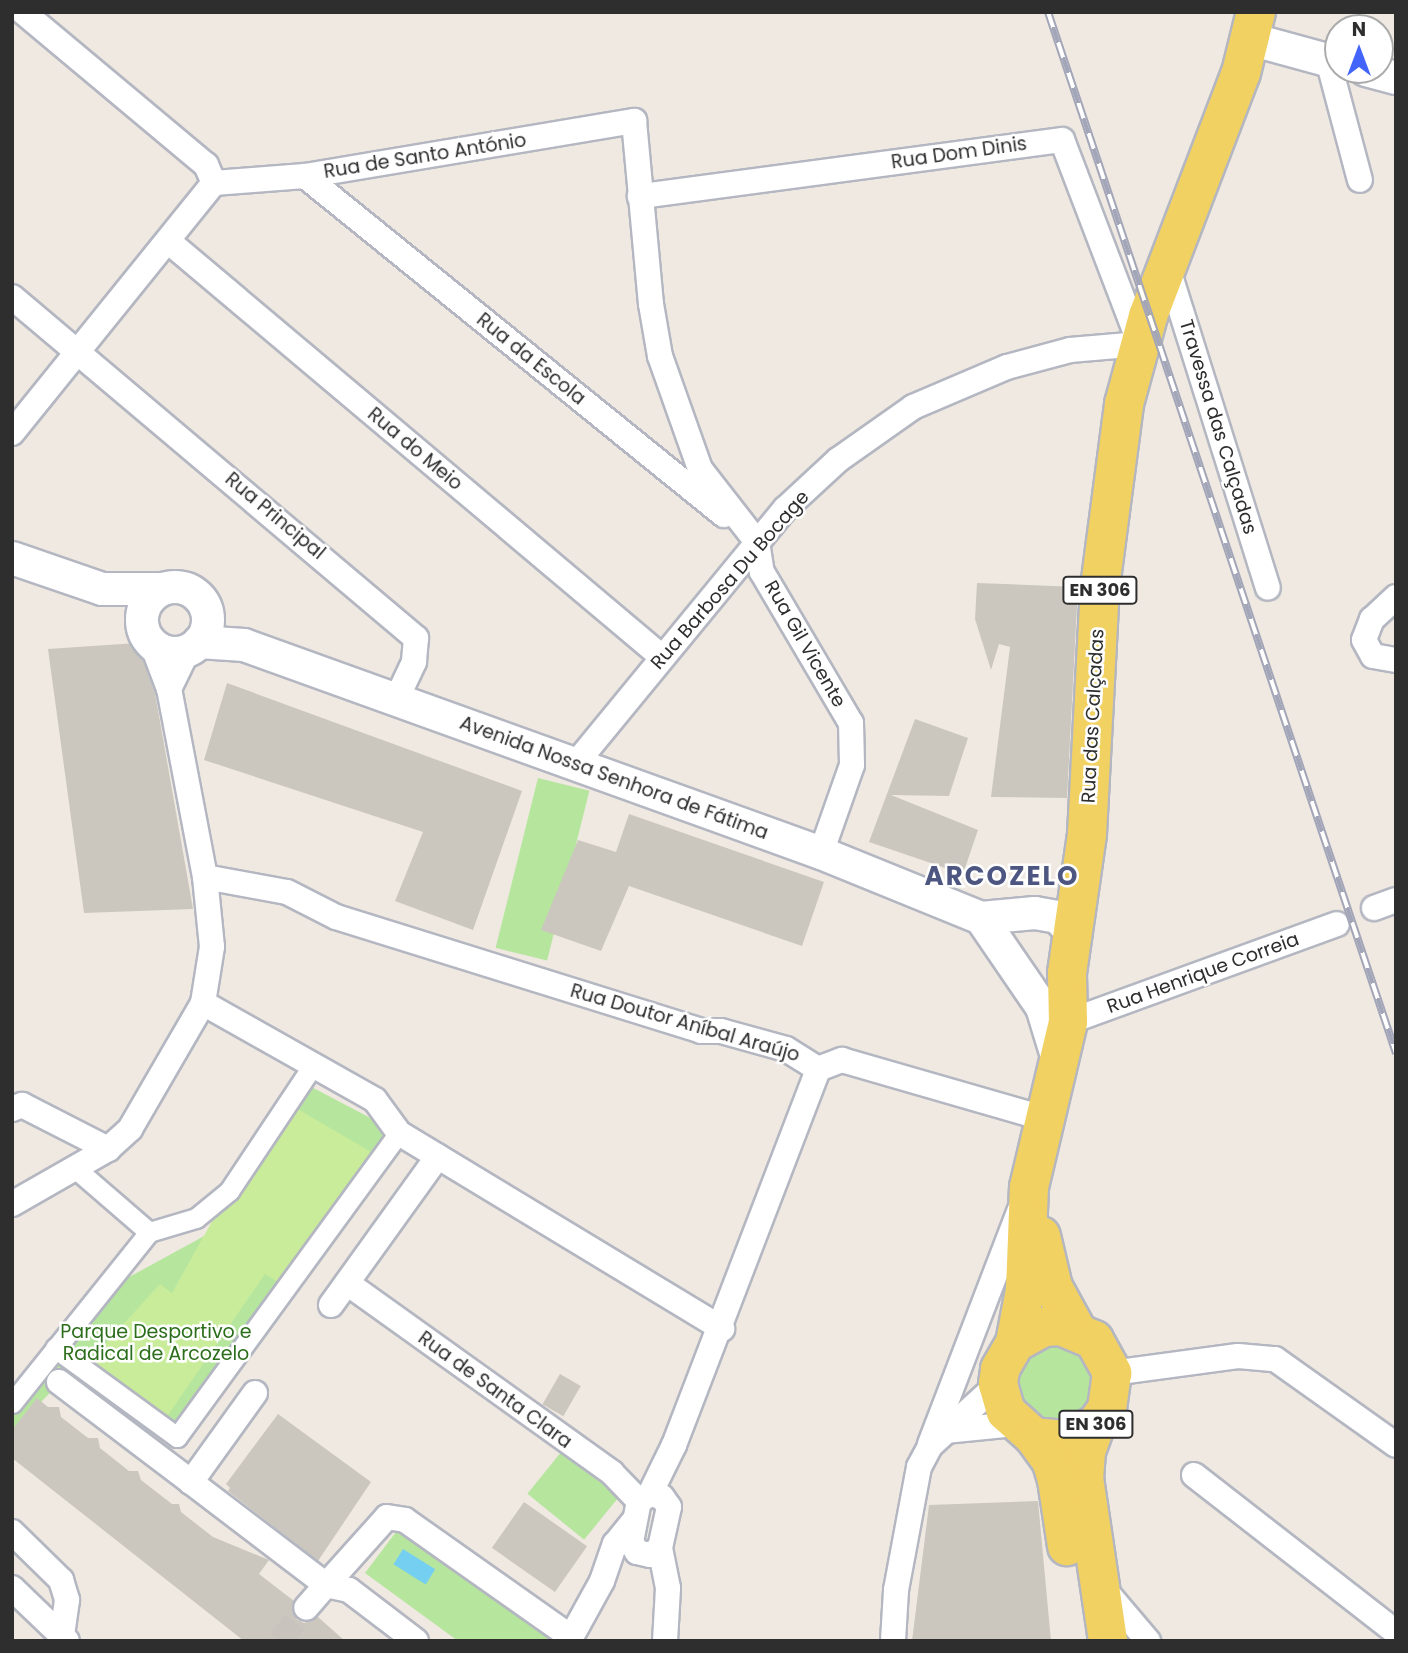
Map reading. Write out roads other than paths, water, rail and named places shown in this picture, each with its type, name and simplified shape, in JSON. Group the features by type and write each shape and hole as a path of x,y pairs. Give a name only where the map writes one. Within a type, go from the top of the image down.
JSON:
{"main road":[{"name":"Rua das Calçadas","path":"1015,1343 1025,1290 1030,1186 1068,1022 1067,973 1080,885 1112,474 1140,344 1219,131 1253,26"},
{"name":"Rua das Calçadas","path":"1030,1186 1053,1287 1077,1331"},
{"path":"1015,1343 1044,1327 1077,1331"},
{"name":"EN 306","path":"1077,1331 1094,1340 1112,1373 1107,1409 1096,1424 1087,1451 1084,1478 1108,1641"},
{"name":"EN 306","path":"1015,1343 1006,1355 998,1384 1000,1399 1024,1431 1051,1460 1057,1480 1082,1641"},
{"name":"EN 306","path":"1024,1431 1067,1440 1096,1424"}],"street":[{"path":"12,433 79,354 214,183 206,165 23,12"},
{"path":"1253,26 1324,57"},
{"path":"1338,84 1360,180"},
{"name":"Rua de Santo António","path":"214,183 305,176 634,121"},
{"name":"Rua Gil Vicente","path":"634,121 639,196 660,356 700,469 757,542 762,572 851,723 852,765 821,853"},
{"name":"Rua Dom Dinis","path":"639,196 1062,139 1140,344"},
{"name":"Rua da Escola","path":"305,176 757,542"},
{"name":"Rua do Meio","path":"168,241 663,657"},
{"name":"Travessa das Calçadas","path":"1167,266 1268,589"},
{"path":"12,297 79,354"},
{"name":"Rua Barbosa Du Bocage","path":"577,762 757,542 838,460 913,407 1007,367 1070,350 1140,344"},
{"name":"Rua Principal","path":"79,354 416,638 414,662 396,700"},
{"path":"12,558 102,589 181,587 205,606 208,625 169,689"},
{"path":"102,589 148,639 170,652 194,646"},
{"path":"12,1204 108,1149 130,1129 203,1003 212,947 205,877 169,689 148,639 142,613 161,589"},
{"path":"1396,597 1372,620 1364,640 1373,656 1396,660"},
{"name":"Avenida Nossa Senhora de Fátima","path":"205,606 244,645"},
{"name":"Avenida Nossa Senhora de Fátima","path":"194,646 244,645 577,762 821,853 981,918"},
{"name":"Rua Doutor Aníbal Araújo","path":"205,877 287,892 336,917 702,1031 721,1031 786,1049 818,1069 722,1329 631,1542 649,1550"},
{"path":"1020,974 1020,925 1080,885"},
{"path":"1059,1063 1042,1007 981,918 1035,913 1058,917 1073,934"},
{"name":"Rua Henrique Correia","path":"1068,1022 1337,924"},
{"path":"1020,974 1049,982 1067,973"},
{"path":"203,1003 375,1100 398,1133 722,1329"},
{"path":"818,1069 828,1062 842,1060 1047,1119"},
{"path":"12,1403 149,1232 196,1217 229,1191 313,1065"},
{"path":"12,1109 22,1105 108,1149"},
{"path":"55,1348 177,1437 398,1133"},
{"path":"331,1305 438,1156"},
{"path":"76,1169 149,1232"},
{"path":"893,1641 896,1590 914,1487 937,1439 1030,1186"},
{"name":"Rua de Santa Clara","path":"347,1283 612,1473 646,1503"},
{"path":"1112,1373 1238,1356 1275,1359 1396,1445"},
{"path":"59,1382 326,1585 349,1590 416,1641"},
{"path":"937,1439 998,1384"},
{"path":"191,1482 255,1393"},
{"path":"937,1439 1024,1431"},
{"path":"1194,1475 1396,1632"},
{"name":"Rua Doutor Aníbal Araújo","path":"602,1581 649,1550 669,1507 646,1503"},
{"name":"Rua Doutor Aníbal Araújo","path":"570,1639 602,1581 615,1544 646,1503"},
{"path":"306,1608 387,1517 405,1520 570,1639"},
{"path":"12,1532 61,1580 67,1600 65,1639"},
{"path":"649,1550 668,1588 665,1641"},
{"path":"1099,1583 1148,1641"},
{"path":"12,1588 65,1639"}],"water":[{"path":"403,1549 435,1569 426,1584 393,1564"}],"tunnel":[{"path":"280,1641 306,1608"}],"railway":[{"path":"1048,12 1396,1053"}],"district":[{"name":"ARCOZELO","path":"1002,877"}],"park label":[{"name":"Parque Desportivo e Radical de Arcozelo","path":"156,1343"}]}
